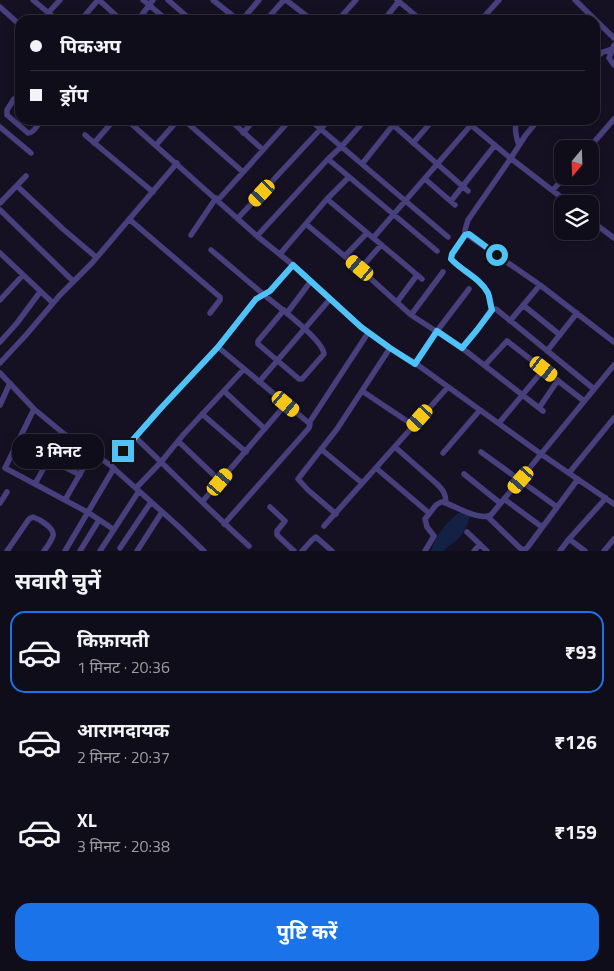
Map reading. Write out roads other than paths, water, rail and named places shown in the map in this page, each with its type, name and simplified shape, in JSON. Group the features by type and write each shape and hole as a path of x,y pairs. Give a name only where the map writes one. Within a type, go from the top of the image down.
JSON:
{"street":[{"path":"33,0 51,15"},
{"path":"48,13 60,0"},
{"path":"86,15 99,0 116,15"},
{"path":"143,0 151,3 162,15"},
{"path":"168,0 185,15"},
{"path":"213,0 232,15"},
{"path":"246,15 259,0"},
{"path":"271,15 285,0 304,15"},
{"path":"342,15 356,0"},
{"path":"388,15 398,0 416,15"},
{"path":"486,15 499,0"},
{"path":"575,0 590,15"},
{"path":"142,15 151,3"},
{"path":"0,8 15,21"},
{"path":"600,24 614,38"},
{"path":"600,54 613,47"},
{"path":"613,47 609,58 614,66"},
{"path":"15,99 6,110 7,115 15,122"},
{"path":"596,140 614,119"},
{"path":"19,125 28,133 38,125"},
{"path":"94,143 110,125"},
{"path":"135,125 257,236 293,265 368,333 614,504"},
{"path":"156,145 174,125"},
{"path":"190,125 243,172"},
{"path":"235,125 263,150"},
{"path":"243,133 250,125"},
{"path":"191,235 217,199 286,125"},
{"path":"316,125 448,237"},
{"path":"238,218 325,125"},
{"path":"257,236 361,125"},
{"path":"362,164 393,125"},
{"path":"397,125 413,143 468,191"},
{"path":"413,143 429,125"},
{"path":"373,238 471,125 495,146 559,195"},
{"path":"515,125 519,145"},
{"path":"462,348 492,310 486,290 474,277 451,259 452,254 465,235 468,220 524,136 534,125"},
{"path":"0,127 31,153"},
{"path":"85,135 152,192"},
{"path":"425,179 453,203 463,186 495,146"},
{"path":"328,159 437,252"},
{"path":"0,363 130,219 177,163"},
{"path":"0,204 26,176"},
{"path":"280,254 349,176"},
{"path":"553,190 557,185"},
{"path":"17,186 96,257"},
{"path":"327,199 419,277 397,302"},
{"path":"0,210 74,281"},
{"path":"130,219 219,296 220,300 210,312"},
{"path":"306,224 360,268 411,315 462,348 541,410 558,380"},
{"path":"599,227 614,238"},
{"path":"345,256 367,233"},
{"path":"465,235 469,234 540,285 614,342"},
{"path":"360,268 381,244"},
{"path":"212,250 264,295 286,311 323,349 324,354 304,378 299,379 258,345 258,343 286,311 311,282"},
{"path":"0,253 53,303"},
{"path":"65,551 88,513 112,467 135,437 218,347 256,299 270,291 293,265"},
{"path":"411,315 443,272"},
{"path":"0,300 23,275"},
{"path":"510,321 540,285"},
{"path":"415,364 469,289"},
{"path":"0,342 40,292"},
{"path":"259,382 330,299"},
{"path":"523,305 560,334"},
{"path":"492,310 496,309 594,388"},
{"path":"547,351 577,313"},
{"path":"224,524 309,428 309,423 368,333"},
{"path":"485,365 507,341 584,400"},
{"path":"218,347 309,423"},
{"path":"336,514 298,479 337,429 390,348"},
{"path":"488,517 521,480 614,365"},
{"path":"100,551 137,489 244,369"},
{"path":"499,423 544,369"},
{"path":"0,373 34,409 63,434 112,467 204,551"},
{"path":"0,405 10,383"},
{"path":"324,526 448,387"},
{"path":"224,391 265,429"},
{"path":"362,391 413,425"},
{"path":"202,502 286,404"},
{"path":"34,409 2,467 65,500 114,529"},
{"path":"443,453 480,410"},
{"path":"202,414 246,452"},
{"path":"569,473 614,418"},
{"path":"35,484 63,434"},
{"path":"135,437 249,546"},
{"path":"178,441 220,482"},
{"path":"395,446 442,489 446,496 446,503"},
{"path":"321,449 362,483"},
{"path":"481,452 557,507"},
{"path":"65,500 92,453"},
{"path":"49,459 80,475"},
{"path":"376,468 429,513"},
{"path":"464,474 542,527"},
{"path":"425,551 434,536 425,522 426,517 440,502 475,515 488,517 522,550 525,550 578,479"},
{"path":"0,504 7,492"},
{"path":"560,551 606,498"},
{"path":"120,548 151,502"},
{"path":"270,507 285,521 277,531 277,536 294,551"},
{"path":"137,551 162,512"},
{"path":"7,551 29,519 33,517 37,518 52,530 53,533 44,551"},
{"path":"80,551 99,520"},
{"path":"467,532 487,551"},
{"path":"302,551 316,538 332,551"},
{"path":"569,539 584,551"},
{"path":"604,551 614,539"},
{"path":"474,551 480,544"},
{"path":"194,551 198,545"}],"water":[{"path":"458,513 465,513 470,517 462,535 444,551 431,551 435,540 442,530"}]}
